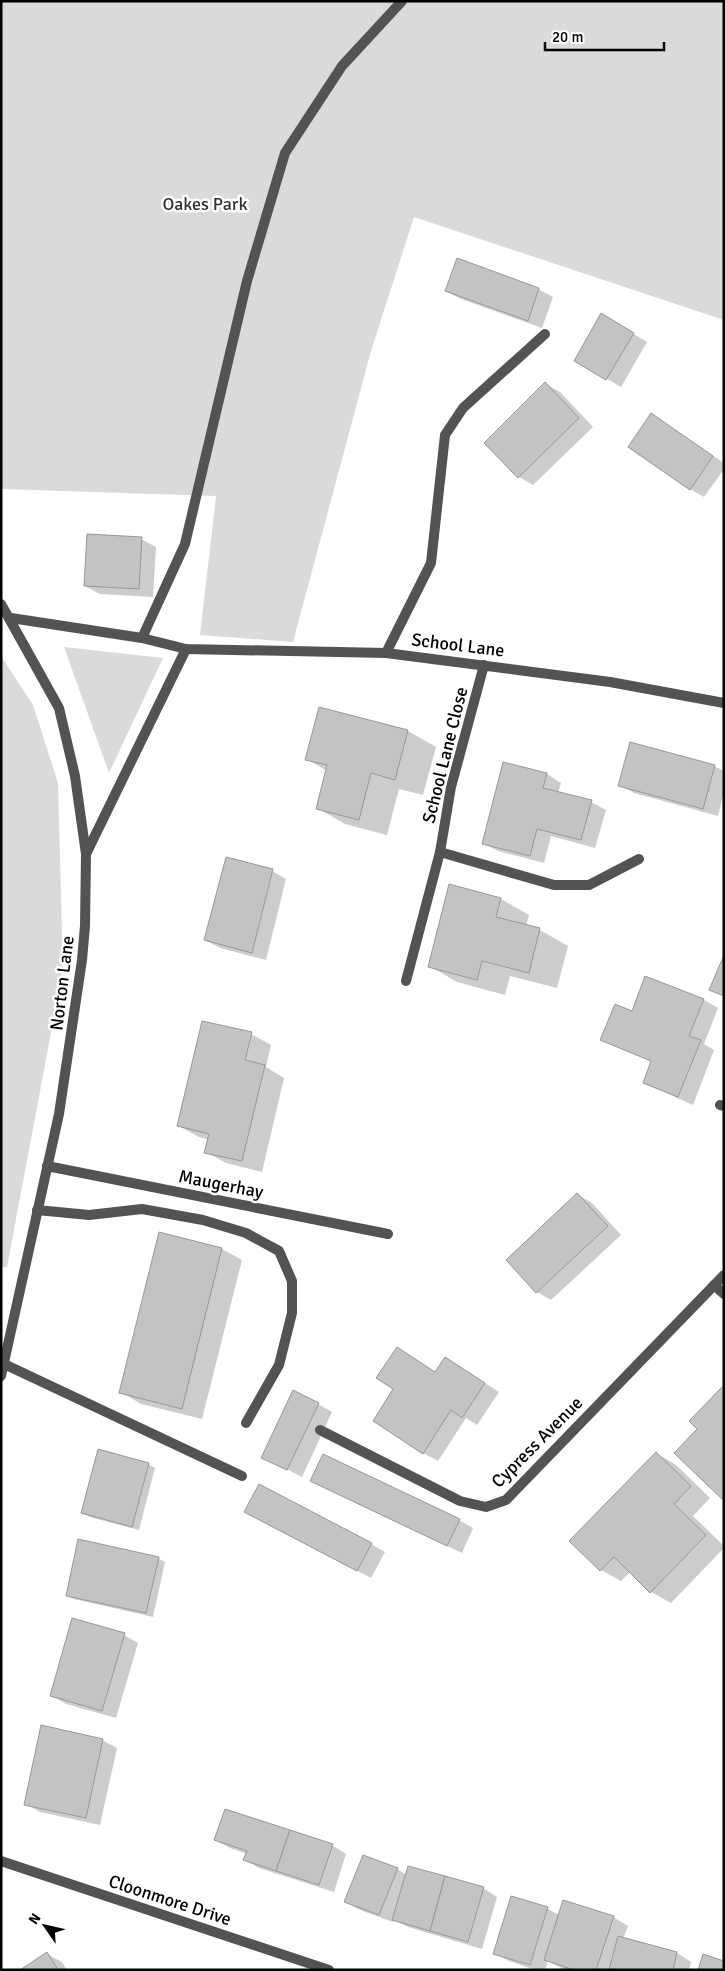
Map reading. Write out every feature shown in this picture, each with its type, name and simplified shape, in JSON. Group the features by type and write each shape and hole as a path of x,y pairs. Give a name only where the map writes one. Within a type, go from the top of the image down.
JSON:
{"street":[{"path":"142,638 185,544 247,281 284,153 342,66 402,1"},
{"path":"386,653 431,562 445,435 463,408 545,334"},
{"name":"Norton Lane","path":"1,604 11,618 59,708 75,776 86,854 85,926 76,1012 59,1114 37,1210 27,1268 1,1376"},
{"name":"School Lane","path":"11,618 142,638 186,649 386,653 610,682 724,703"},
{"path":"86,854 186,649"},
{"name":"School Lane Close","path":"406,981 440,852 451,787 484,665"},
{"path":"440,852 554,885 589,884 639,859"},
{"name":"Maugerhay","path":"47,1166 388,1234"},
{"path":"37,1210 89,1215 142,1209 202,1220 246,1233 279,1251 292,1281 292,1313 279,1365 246,1423"},
{"name":"Cypress Avenue","path":"320,1430 460,1501 486,1507 506,1500 724,1276"},
{"path":"714,1285 724,1294"},
{"path":"4,1364 242,1476"},
{"name":"Cloonmore Drive","path":"1,1861 329,1970"}],"green space":[{"name":"Oakes Park","path":"1,1 724,1 724,320 414,217 371,351 293,642 200,635 216,496 1,489"},
{"path":"64,647 163,658 109,773"},
{"path":"1,656 33,705 58,783 63,969 7,1267 1,1267"}],"building":[{"path":"457,258 539,288 528,321 445,291"},
{"path":"601,313 634,333 606,380 574,361"},
{"path":"545,382 579,418 518,478 484,443"},
{"path":"651,413 713,456 690,490 628,447"},
{"path":"87,534 142,537 139,589 84,586"},
{"path":"319,707 408,730 395,780 371,773 359,820 316,809 327,765 305,760"},
{"path":"630,742 715,765 703,809 618,786"},
{"path":"503,762 547,773 543,788 592,800 581,840 537,829 530,856 482,844"},
{"path":"226,857 273,869 252,953 204,940"},
{"path":"449,884 501,898 496,917 540,928 529,973 482,961 477,980 428,967"},
{"path":"724,955 724,996 709,990"},
{"path":"645,976 704,999 689,1036 701,1040 678,1097 643,1083 651,1061 600,1040 615,1004 632,1011"},
{"path":"202,1021 252,1032 245,1060 265,1065 242,1161 204,1153 209,1134 177,1126"},
{"path":"577,1193 608,1226 536,1293 506,1260"},
{"path":"159,1232 222,1248 182,1409 119,1393"},
{"path":"397,1347 435,1372 445,1357 485,1383 462,1418 451,1410 423,1454 373,1421 393,1389 376,1378"},
{"path":"724,1385 724,1501 674,1453 697,1429 689,1421"},
{"path":"293,1390 319,1403 287,1470 261,1458"},
{"path":"98,1449 149,1463 132,1527 81,1513"},
{"path":"656,1452 691,1486 674,1504 706,1535 650,1593 614,1557 600,1571 569,1541"},
{"path":"323,1454 460,1519 447,1546 310,1481"},
{"path":"259,1484 372,1543 357,1571 244,1512"},
{"path":"78,1539 159,1557 146,1613 66,1596"},
{"path":"72,1618 125,1633 102,1711 50,1696"},
{"path":"41,1725 103,1739 86,1818 24,1805"},
{"path":"225,1809 290,1830 276,1871 243,1860 247,1851 214,1840"},
{"path":"290,1830 333,1844 319,1885 276,1871"},
{"path":"363,1855 398,1868 379,1915 344,1902"},
{"path":"408,1866 445,1876 430,1931 392,1920"},
{"path":"445,1876 484,1887 468,1942 430,1931"},
{"path":"511,1896 548,1907 530,1965 493,1954"},
{"path":"563,1900 614,1916 596,1970 574,1970 544,1960"},
{"path":"618,1936 677,1952 673,1970 609,1970"},
{"path":"47,1952 58,1970 20,1970"},
{"path":"703,1954 724,1961 724,1970 698,1970"}]}
